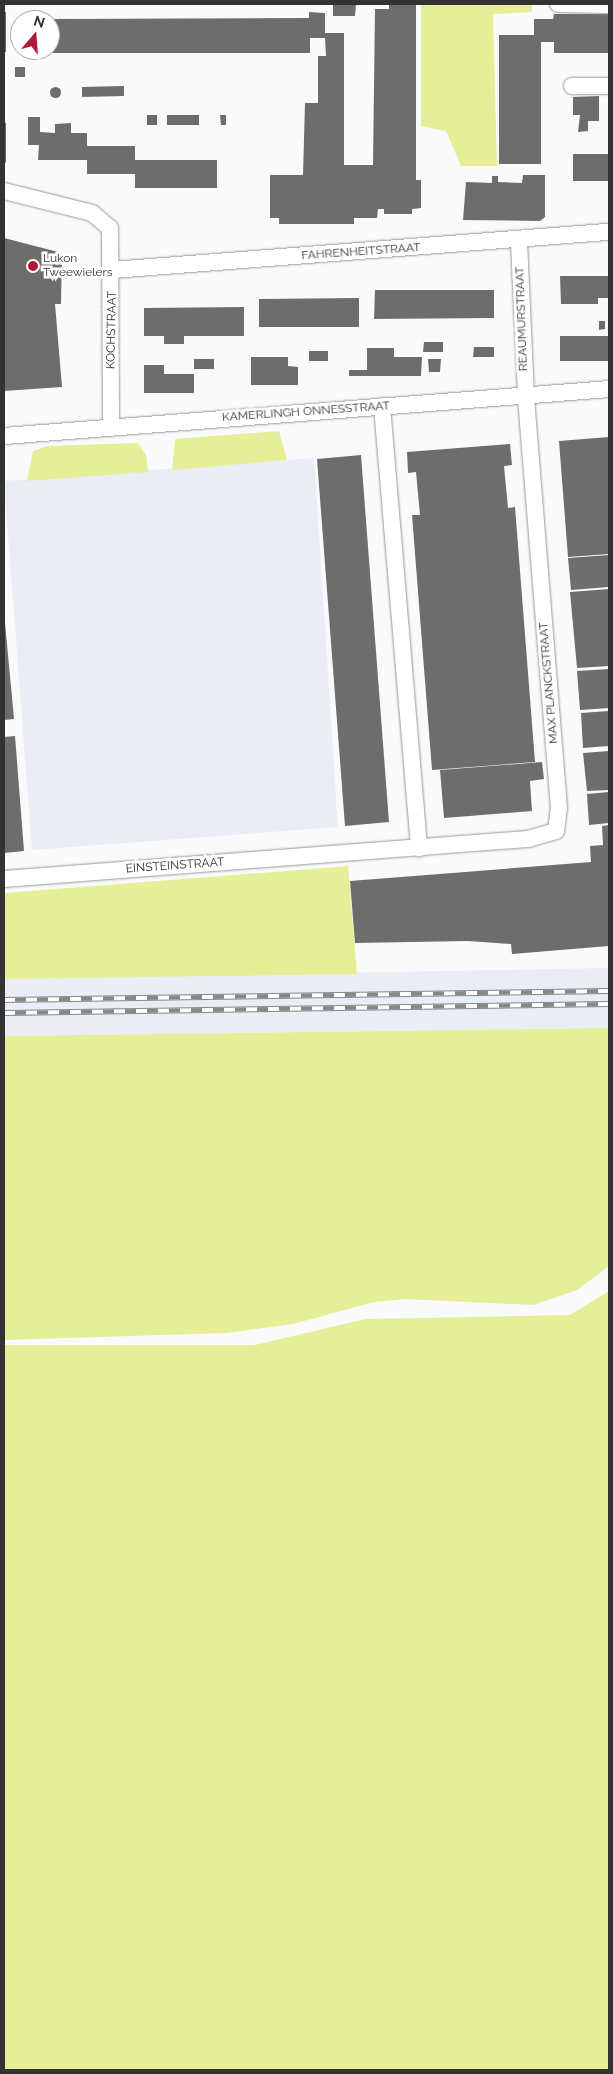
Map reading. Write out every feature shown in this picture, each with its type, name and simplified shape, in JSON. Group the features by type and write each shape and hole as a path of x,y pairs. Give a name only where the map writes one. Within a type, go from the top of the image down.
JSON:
{"street":[{"path":"558,4 609,5"},
{"path":"572,86 609,86"},
{"name":"KOCHSTRAAT","path":"4,191 92,214 110,228 112,270 111,427"},
{"name":"FAHRENHEITSTRAAT","path":"112,270 519,242 609,232"},
{"name":"REAUMURSTRAAT","path":"519,242 526,396"},
{"name":"KAMERLINGH ONNESSTRAAT","path":"4,436 609,389"},
{"name":"MAX PLANCKSTRAAT","path":"346,853 544,837 558,826 526,396"},
{"path":"382,406 418,848"},
{"name":"EINSTEINSTRAAT","path":"4,879 346,853"}],"shaded area":[{"path":"314,458 338,827 32,850 4,481"},
{"path":"609,968 609,1028 4,1036 4,979"}],"green space":[{"path":"421,4 532,4 532,12 493,14 497,166 461,166 446,131 421,126"},
{"path":"279,431 287,460 172,470 175,439"},
{"path":"138,443 146,455 148,472 27,481 33,451 48,446"},
{"path":"348,866 357,974 4,979 4,893"},
{"path":"609,1028 609,1266 577,1290 533,1305 405,1299 374,1302 293,1324 226,1333 4,1340 4,1036"},
{"path":"609,1291 609,2070 4,2070 4,1345 255,1345 365,1319 570,1315"}],"building":[{"path":"333,4 356,4 355,16 333,16"},
{"path":"389,4 416,4 416,180 421,180 421,208 412,209 412,214 384,214 384,209 378,209 377,218 354,218 354,224 279,224 279,218 270,218 270,175 303,175 305,103 318,103 318,56 326,56 325,38 310,38 310,53 60,53 60,19 309,18 309,12 325,13 325,33 344,33 344,165 373,165 375,9 389,9"},
{"path":"4,12 6,12 6,52 4,52"},
{"path":"554,14 609,14 609,53 554,53 554,42 541,42 541,164 499,164 499,35 534,35 534,19 553,19"},
{"path":"15,67 25,67 25,77 15,77"},
{"path":"55,86 61,92 55,98 49,92"},
{"path":"124,86 124,96 82,97 82,87"},
{"path":"599,96 599,121 588,121 588,131 578,132 580,115 573,115 573,97"},
{"path":"147,115 157,115 157,125 147,125"},
{"path":"167,115 199,115 199,125 167,125"},
{"path":"220,115 226,115 226,125 221,125"},
{"path":"28,117 40,117 40,132 55,133 55,124 71,123 71,133 87,133 87,146 135,146 135,160 217,160 217,188 135,188 135,174 87,174 87,160 38,160 39,145 28,145"},
{"path":"4,123 6,123 6,163 4,162"},
{"path":"573,154 609,154 609,181 573,181"},
{"path":"523,175 545,175 545,217 540,221 463,220 466,182 492,183 492,176 498,176 498,182 522,183"},
{"path":"4,238 62,253 61,304 55,304 62,387 4,391"},
{"path":"560,276 609,276 609,298 598,298 598,304 561,304"},
{"path":"375,290 494,290 494,318 374,319"},
{"path":"359,298 359,327 259,327 259,299"},
{"path":"244,307 244,336 184,336 184,344 164,344 164,336 144,336 144,308"},
{"path":"599,321 605,321 605,329 599,330"},
{"path":"560,336 609,336 609,361 560,361"},
{"path":"424,342 443,342 443,352 423,352"},
{"path":"474,347 494,347 494,357 473,357"},
{"path":"367,348 394,348 394,357 422,357 421,376 349,376 349,370 367,370"},
{"path":"309,351 328,351 328,361 309,361"},
{"path":"251,357 288,357 288,366 298,367 298,385 251,385"},
{"path":"194,359 214,359 214,369 194,369"},
{"path":"428,359 441,359 440,372 429,372"},
{"path":"144,365 164,365 164,374 194,374 194,393 144,393"},
{"path":"609,437 609,554 568,557 559,441"},
{"path":"510,444 512,465 504,466 508,508 515,507 535,762 432,770 412,515 420,515 416,472 408,473 407,452"},
{"path":"361,455 389,822 345,826 317,459"},
{"path":"609,555 609,587 571,590 568,558"},
{"path":"609,589 609,666 577,668 570,592"},
{"path":"4,612 14,719 4,720"},
{"path":"609,669 609,708 580,710 577,671"},
{"path":"609,711 609,746 583,748 581,713"},
{"path":"15,736 24,851 4,853 4,737"},
{"path":"609,751 609,790 587,791 583,753"},
{"path":"542,762 544,779 530,781 532,811 444,818 440,770"},
{"path":"609,792 609,823 589,825 587,794"},
{"path":"609,825 609,946 512,954 511,944 468,941 355,943 350,881 591,862 590,846 603,845 602,826"}],"railway":[{"path":"4,1000 609,991"},
{"path":"4,1013 609,1004"}],"place":[{"name":"Lukon Tweewielers","path":"33,266"}]}
